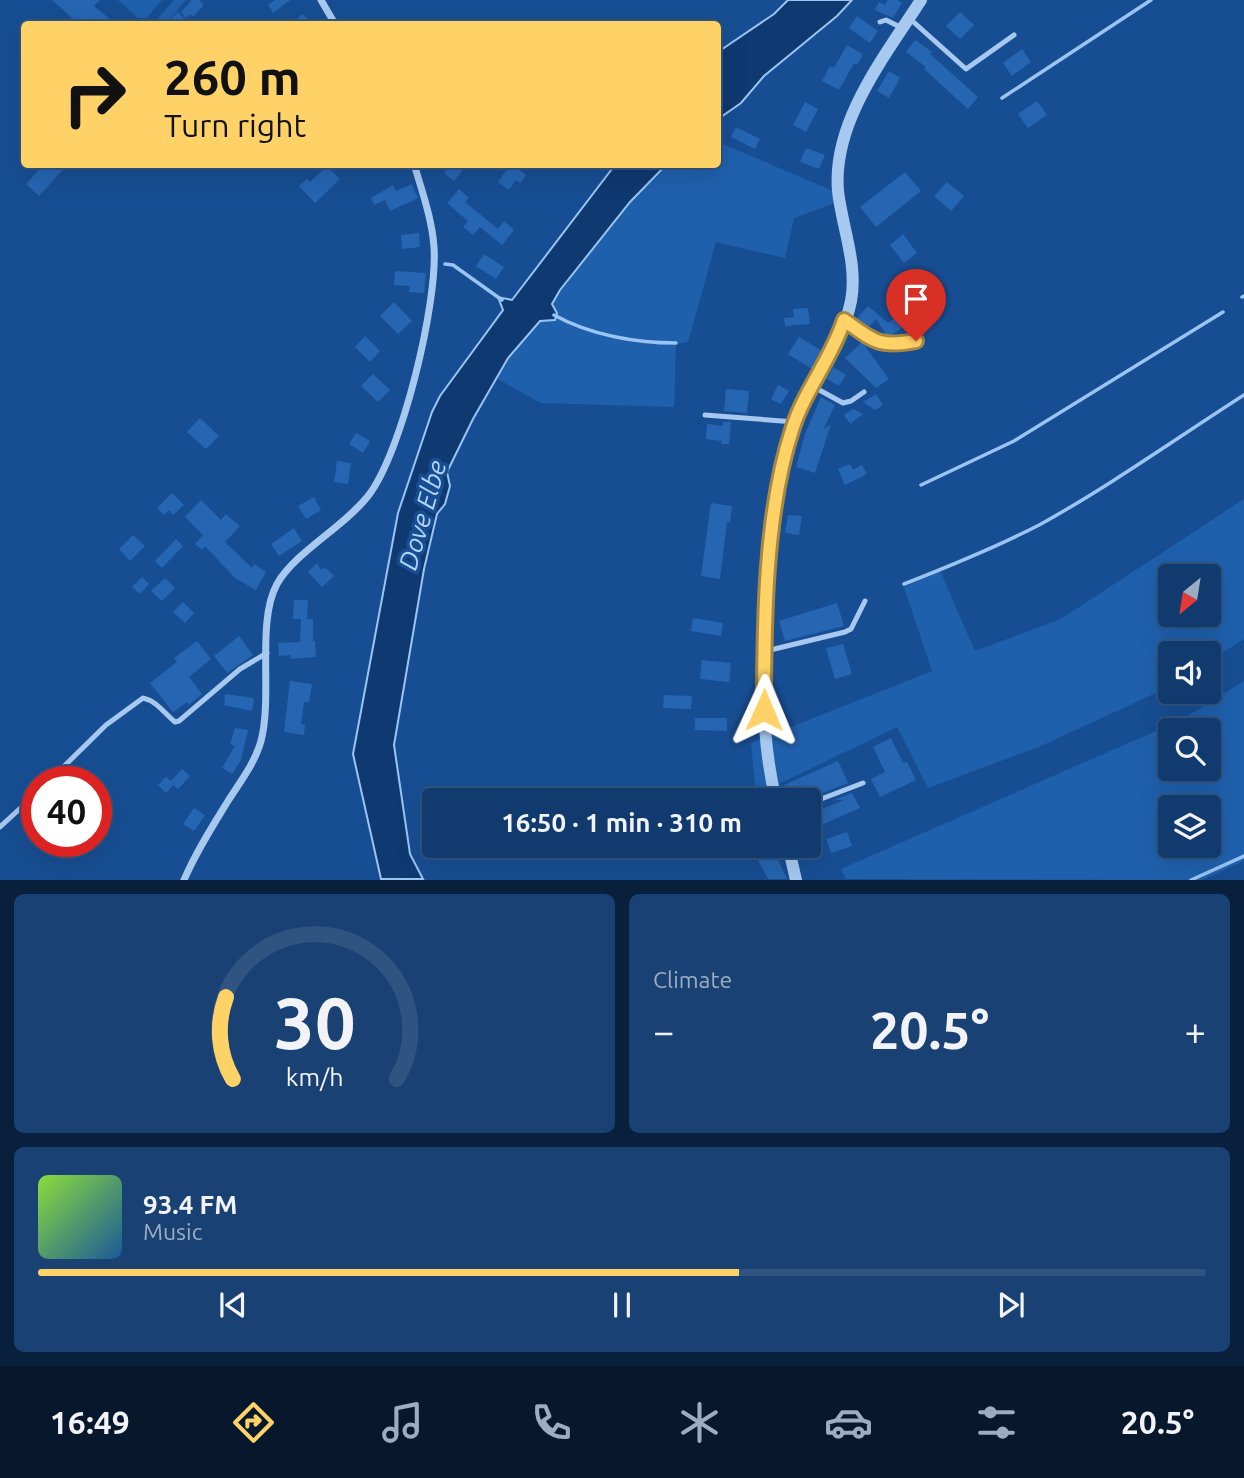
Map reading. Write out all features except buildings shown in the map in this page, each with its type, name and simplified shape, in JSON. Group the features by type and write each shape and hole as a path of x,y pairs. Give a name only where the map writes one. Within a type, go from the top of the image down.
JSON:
{"street":[{"path":"321,0 333,21"},
{"path":"773,788 769,774 764,710 764,652 773,528 782,464 795,422 844,320 850,302 853,274 838,192 837,161 842,136 855,108 906,23 916,1"},
{"path":"184,880 192,860 249,768 261,742 266,714 269,612 277,583 295,562 351,516 370,494 396,439 425,331 432,284 434,248 427,208 415,168"},
{"path":"791,858 796,880"}],"lane":[{"path":"880,22 886,20 906,23 966,69 1014,35"},
{"path":"844,320 875,342 895,345 916,341"},
{"path":"813,386 843,403 851,401 864,391"},
{"path":"705,415 795,422"},
{"path":"764,652 851,629 865,601"},
{"path":"64,766 106,725 143,698 153,700 167,716 175,722 179,721 240,669 267,653"},
{"path":"821,799 863,783"},
{"path":"0,827 21,808"}],"shaded area":[{"path":"118,0 162,0 147,18 138,18"},
{"path":"174,0 186,0 168,21 156,21"},
{"path":"721,143 833,191 835,203 794,218 785,258 716,242 688,342 676,344 674,407 541,403 496,378 508,358 540,321 560,290 630,202 663,168 721,168"},
{"path":"1244,499 1244,639 1221,654 1221,641 1158,641 1158,692 1041,746 928,788 897,727 771,788 755,788 751,743 932,671 904,587 940,571 975,651 1061,619"},
{"path":"1244,681 1244,861 1202,880 846,879 841,869 1158,730 1158,781 1221,781 1221,718 1184,718 1207,704 1221,704 1221,695"}],"water":[{"path":"788,0 852,0 837,16 764,76 741,103 721,117 721,50 774,14"},
{"name":"Dove Elbe","path":"613,168 663,168 630,202 560,290 552,304 557,313 555,320 540,321 508,358 447,472 450,486 445,504 437,514 424,569 394,745 410,854 423,879 381,879 353,754 398,513 432,412 440,396 503,310 498,297 512,300"}],"waterway":[{"path":"1002,98 1151,0"},
{"path":"445,264 453,265 502,300"},
{"path":"921,485 1014,441 1223,312"},
{"path":"554,315 583,328 614,336 676,343"},
{"path":"904,584 1041,524 1244,395"},
{"path":"1191,880 1244,856"}],"route":[{"path":"764,710 765,633 773,528 782,464 793,426 844,320 875,342 895,345 916,341"}]}
